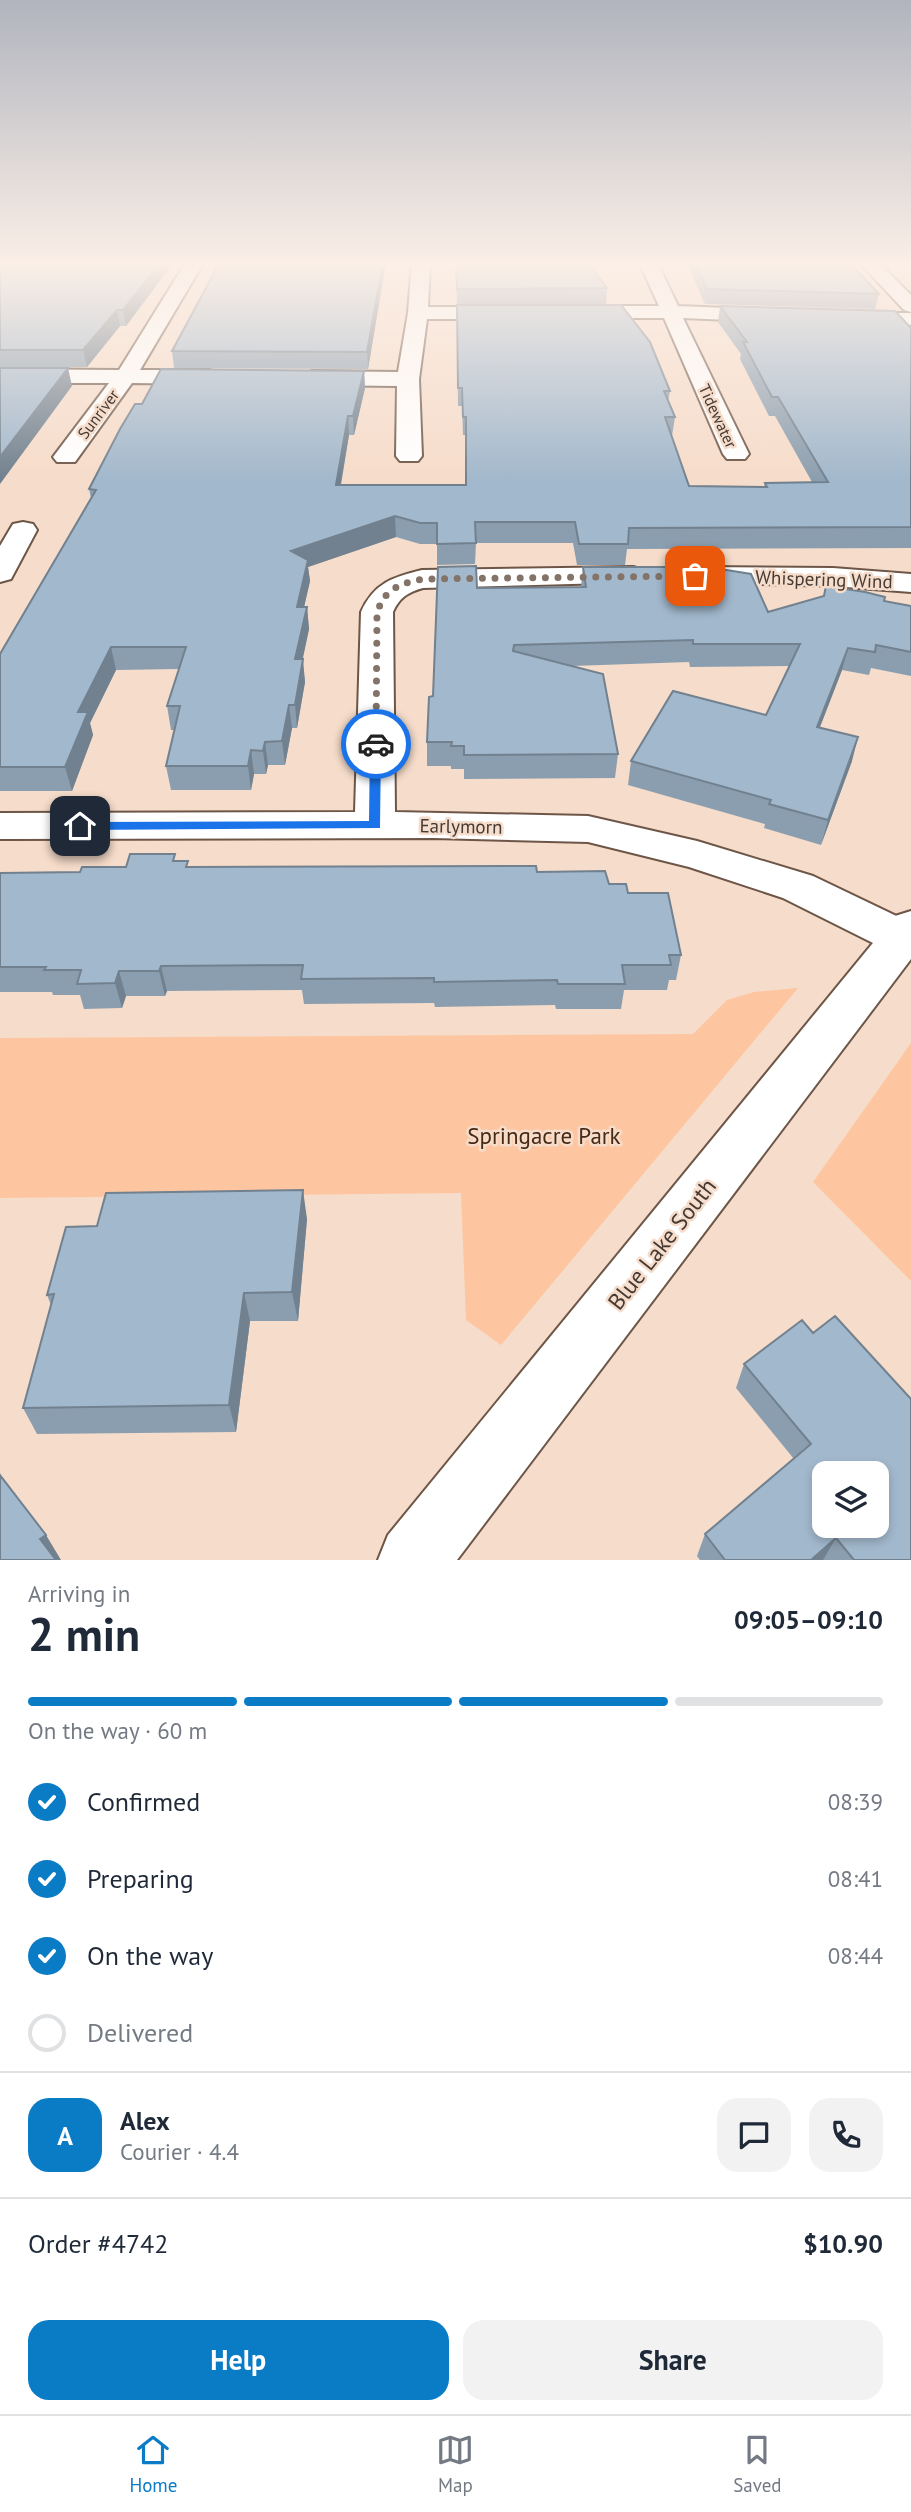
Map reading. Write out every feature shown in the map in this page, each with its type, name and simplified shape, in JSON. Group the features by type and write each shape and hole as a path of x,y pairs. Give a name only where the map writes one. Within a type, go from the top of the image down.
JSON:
{"street":[{"name":"Sunriver","path":"66,457 127,376 152,335"},
{"path":"409,456 408,379 415,335"},
{"name":"Tidewater","path":"681,335 737,454"},
{"path":"0,376 234,377"},
{"path":"288,378 408,379"},
{"path":"0,573 23,530"},
{"name":"Whispering Wind","path":"375,825 377,612 383,598 399,585 446,576 833,576 911,583"},
{"name":"Earlymorn","path":"0,826 375,825 588,829 696,855 798,887 907,932"},
{"name":"Blue Lake South","path":"413,1560 907,932"}],"green space":[{"name":"Springacre Park","path":"798,988 501,1345 466,1320 461,1193 0,1198 0,1038 693,1034 727,1000 754,992"},
{"path":"911,1043 911,1281 813,1182"}],"building":[{"path":"0,335 96,335 83,350 0,350"},
{"path":"181,335 370,335 367,352 172,351"},
{"path":"457,335 644,335 650,342 670,391 664,391 675,417 665,417 689,486 767,487 765,483 828,482 778,397 772,397 742,335 911,335 911,527 629,528 628,544 579,544 575,522 475,522 476,543 437,544 437,523 420,523 395,516 291,551 308,560 297,607 307,607 295,659 303,659 295,705 289,705 282,741 265,742 263,751 251,750 248,766 166,766 180,706 167,706 186,647 111,647 78,712 88,712 65,767 0,767 0,654 96,490 89,489 120,429 135,404 142,404 161,369 364,371 353,416 348,416 336,485 466,485 466,417 463,417 462,388 458,388"},
{"path":"0,368 68,368 0,457"},
{"path":"476,566 477,588 586,587 583,567 708,567 751,574 768,612 824,596 826,586 865,592 885,597 884,601 911,606 911,652 876,645 875,652 848,648 817,727 858,737 828,820 769,804 771,800 631,761 673,691 766,715 800,644 693,644 693,640 514,645 513,651 603,674 618,754 464,755 464,746 451,746 452,742 427,742 429,697 433,696 438,567"},
{"path":"130,854 175,854 173,861 188,861 186,867 536,866 537,872 605,871 609,884 626,884 628,893 668,893 681,955 669,955 671,965 622,965 625,984 558,984 557,980 434,982 434,978 301,979 303,965 161,966 159,971 119,971 115,983 77,984 81,970 0,967 0,873 80,872 82,867 126,867"},
{"path":"303,1190 292,1292 244,1293 229,1405 23,1408 54,1294 47,1295 66,1227 97,1226 106,1193"},
{"path":"835,1316 911,1399 911,1560 854,1560 836,1538 811,1560 725,1560 705,1534 811,1444 744,1364 802,1320 813,1333"},
{"path":"0,1475 46,1535 40,1539 56,1560 0,1560"}],"way so far":[{"path":"376,744 377,612 383,598 399,585 446,576 695,576"}],"route":[{"path":"80,826 375,825 376,744"}]}
